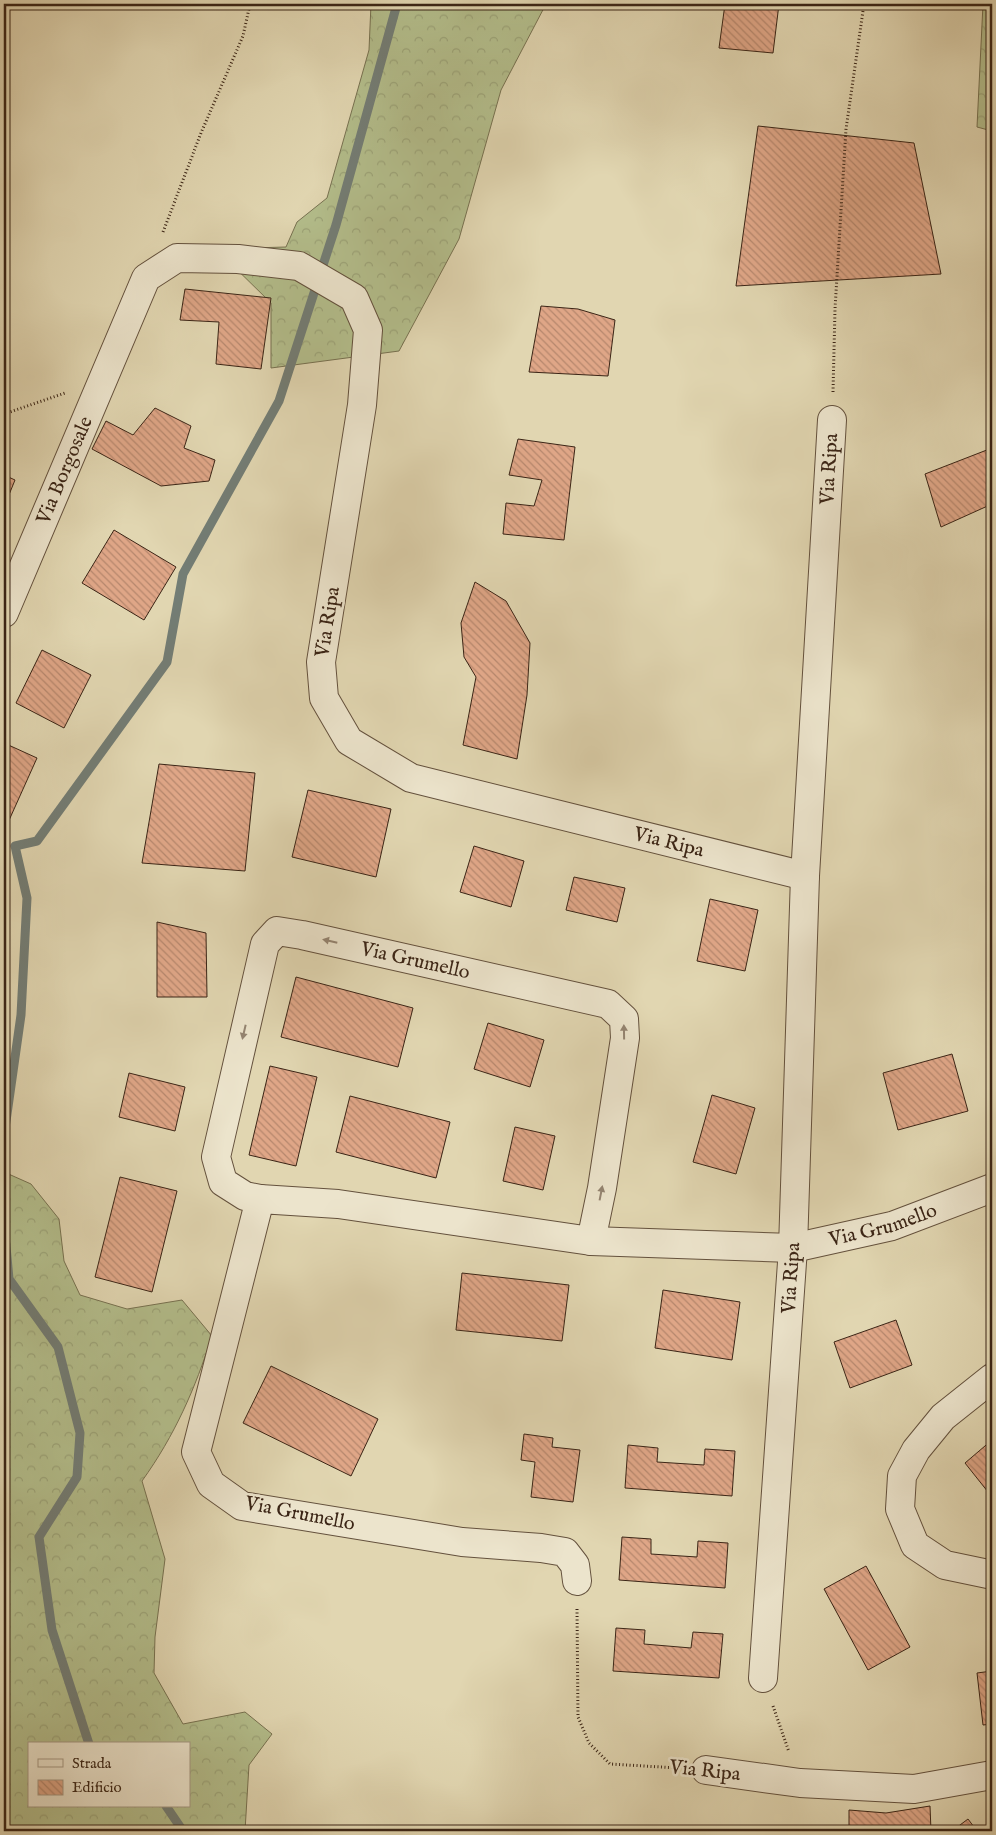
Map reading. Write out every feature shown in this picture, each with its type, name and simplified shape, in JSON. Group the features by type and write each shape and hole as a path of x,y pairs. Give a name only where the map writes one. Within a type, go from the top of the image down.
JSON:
{"street":[{"name":"Via Ripa","path":"127,327 146,278 177,258 238,259 299,266 354,298 368,330 362,405 321,662 324,698 349,741 411,778 805,876"},
{"name":"Via Borgosale","path":"4,613 97,399 103,378 127,327"},
{"name":"Via Ripa","path":"763,1678 793,1248 805,876 832,420"},
{"name":"Via Grumello","path":"591,1241 602,1188 623,1048 624,1019 608,1004 302,934 277,931 264,944 216,1157 224,1182 245,1196 260,1199 338,1204 591,1241 793,1248 892,1226 992,1188"},
{"name":"Via Grumello","path":"260,1199 196,1452 211,1484 242,1506 462,1542 541,1548 565,1552 575,1564 577,1581"},
{"path":"992,1378 943,1417 916,1450 902,1476 900,1509 915,1545 945,1565 988,1574 992,1573"},
{"name":"Via Ripa","path":"706,1770 800,1783 914,1789 992,1775"}],"path":[{"path":"162,235 200,133 243,36 250,4"},
{"path":"832,420 835,309 846,129 864,4"},
{"path":"4,414 103,378"},
{"name":"Via Ripa","path":"577,1581 576,1692 578,1717 589,1743 610,1764 706,1770"},
{"path":"763,1678 800,1783"}],"green space":[{"path":"371,4 546,4 501,90 459,239 399,351 271,368 271,303 216,249 286,247 297,222 327,198 369,50"},
{"path":"983,4 992,4 992,131 977,127"},
{"path":"4,1172 31,1184 59,1219 64,1261 80,1295 127,1309 182,1300 212,1336 199,1375 183,1411 154,1464 142,1481 165,1559 155,1637 154,1673 183,1724 245,1712 272,1734 249,1765 245,1831 4,1831"}],"building":[{"path":"725,4 779,4 773,53 719,48"},
{"path":"758,126 914,143 941,274 736,286"},
{"path":"185,289 271,298 261,369 216,364 219,322 180,320"},
{"path":"541,306 578,309 615,320 608,376 529,372"},
{"path":"155,408 191,426 184,448 215,460 209,481 161,486 92,449 106,421 133,435"},
{"path":"518,439 575,447 564,540 503,534 506,503 534,506 542,480 509,475"},
{"path":"992,448 992,504 941,527 925,474"},
{"path":"4,475 15,480 4,507"},
{"path":"114,530 176,567 144,620 82,583"},
{"path":"475,582 506,601 530,643 527,695 517,759 463,745 476,677 464,657 461,623"},
{"path":"42,650 91,675 64,728 16,703"},
{"path":"4,743 37,758 6,827 4,825"},
{"path":"159,764 255,773 245,871 142,863"},
{"path":"308,790 391,809 376,877 292,857"},
{"path":"474,846 524,861 511,907 460,892"},
{"path":"574,877 625,888 617,922 566,910"},
{"path":"710,899 758,910 745,971 697,961"},
{"path":"157,922 206,933 207,997 157,997"},
{"path":"296,977 413,1008 398,1067 281,1037"},
{"path":"488,1023 544,1040 530,1087 474,1069"},
{"path":"952,1054 968,1111 898,1130 883,1073"},
{"path":"270,1066 317,1077 296,1166 249,1155"},
{"path":"129,1073 185,1087 175,1131 119,1117"},
{"path":"712,1095 755,1108 736,1174 693,1162"},
{"path":"350,1096 450,1122 436,1178 336,1152"},
{"path":"515,1127 555,1136 543,1190 503,1181"},
{"path":"120,1177 177,1191 152,1292 95,1277"},
{"path":"462,1273 569,1285 562,1341 456,1330"},
{"path":"663,1290 740,1302 732,1360 655,1348"},
{"path":"896,1320 912,1365 850,1388 834,1342"},
{"path":"271,1366 378,1419 351,1476 243,1423"},
{"path":"524,1434 553,1438 552,1447 580,1450 573,1502 531,1497 535,1462 521,1460"},
{"path":"992,1440 992,1497 965,1463"},
{"path":"628,1445 658,1448 657,1462 704,1465 705,1449 735,1451 732,1496 625,1488"},
{"path":"622,1537 651,1539 651,1554 697,1557 698,1541 728,1543 725,1588 619,1580"},
{"path":"866,1566 910,1647 868,1670 824,1589"},
{"path":"616,1628 645,1630 644,1644 691,1648 693,1632 723,1634 719,1678 613,1671"},
{"path":"992,1671 992,1724 983,1725 977,1673"},
{"path":"930,1806 931,1831 849,1831 849,1810 886,1813"},
{"path":"968,1819 977,1831 952,1831"}],"waterway":[{"path":"4,1135 21,1015 27,898 15,846 37,841 167,662 183,574 279,401 336,225 397,4"},
{"path":"4,1225 9,1279 58,1347 80,1433 77,1477 39,1537 52,1630 88,1742"},
{"path":"167,1808 183,1831"}]}
